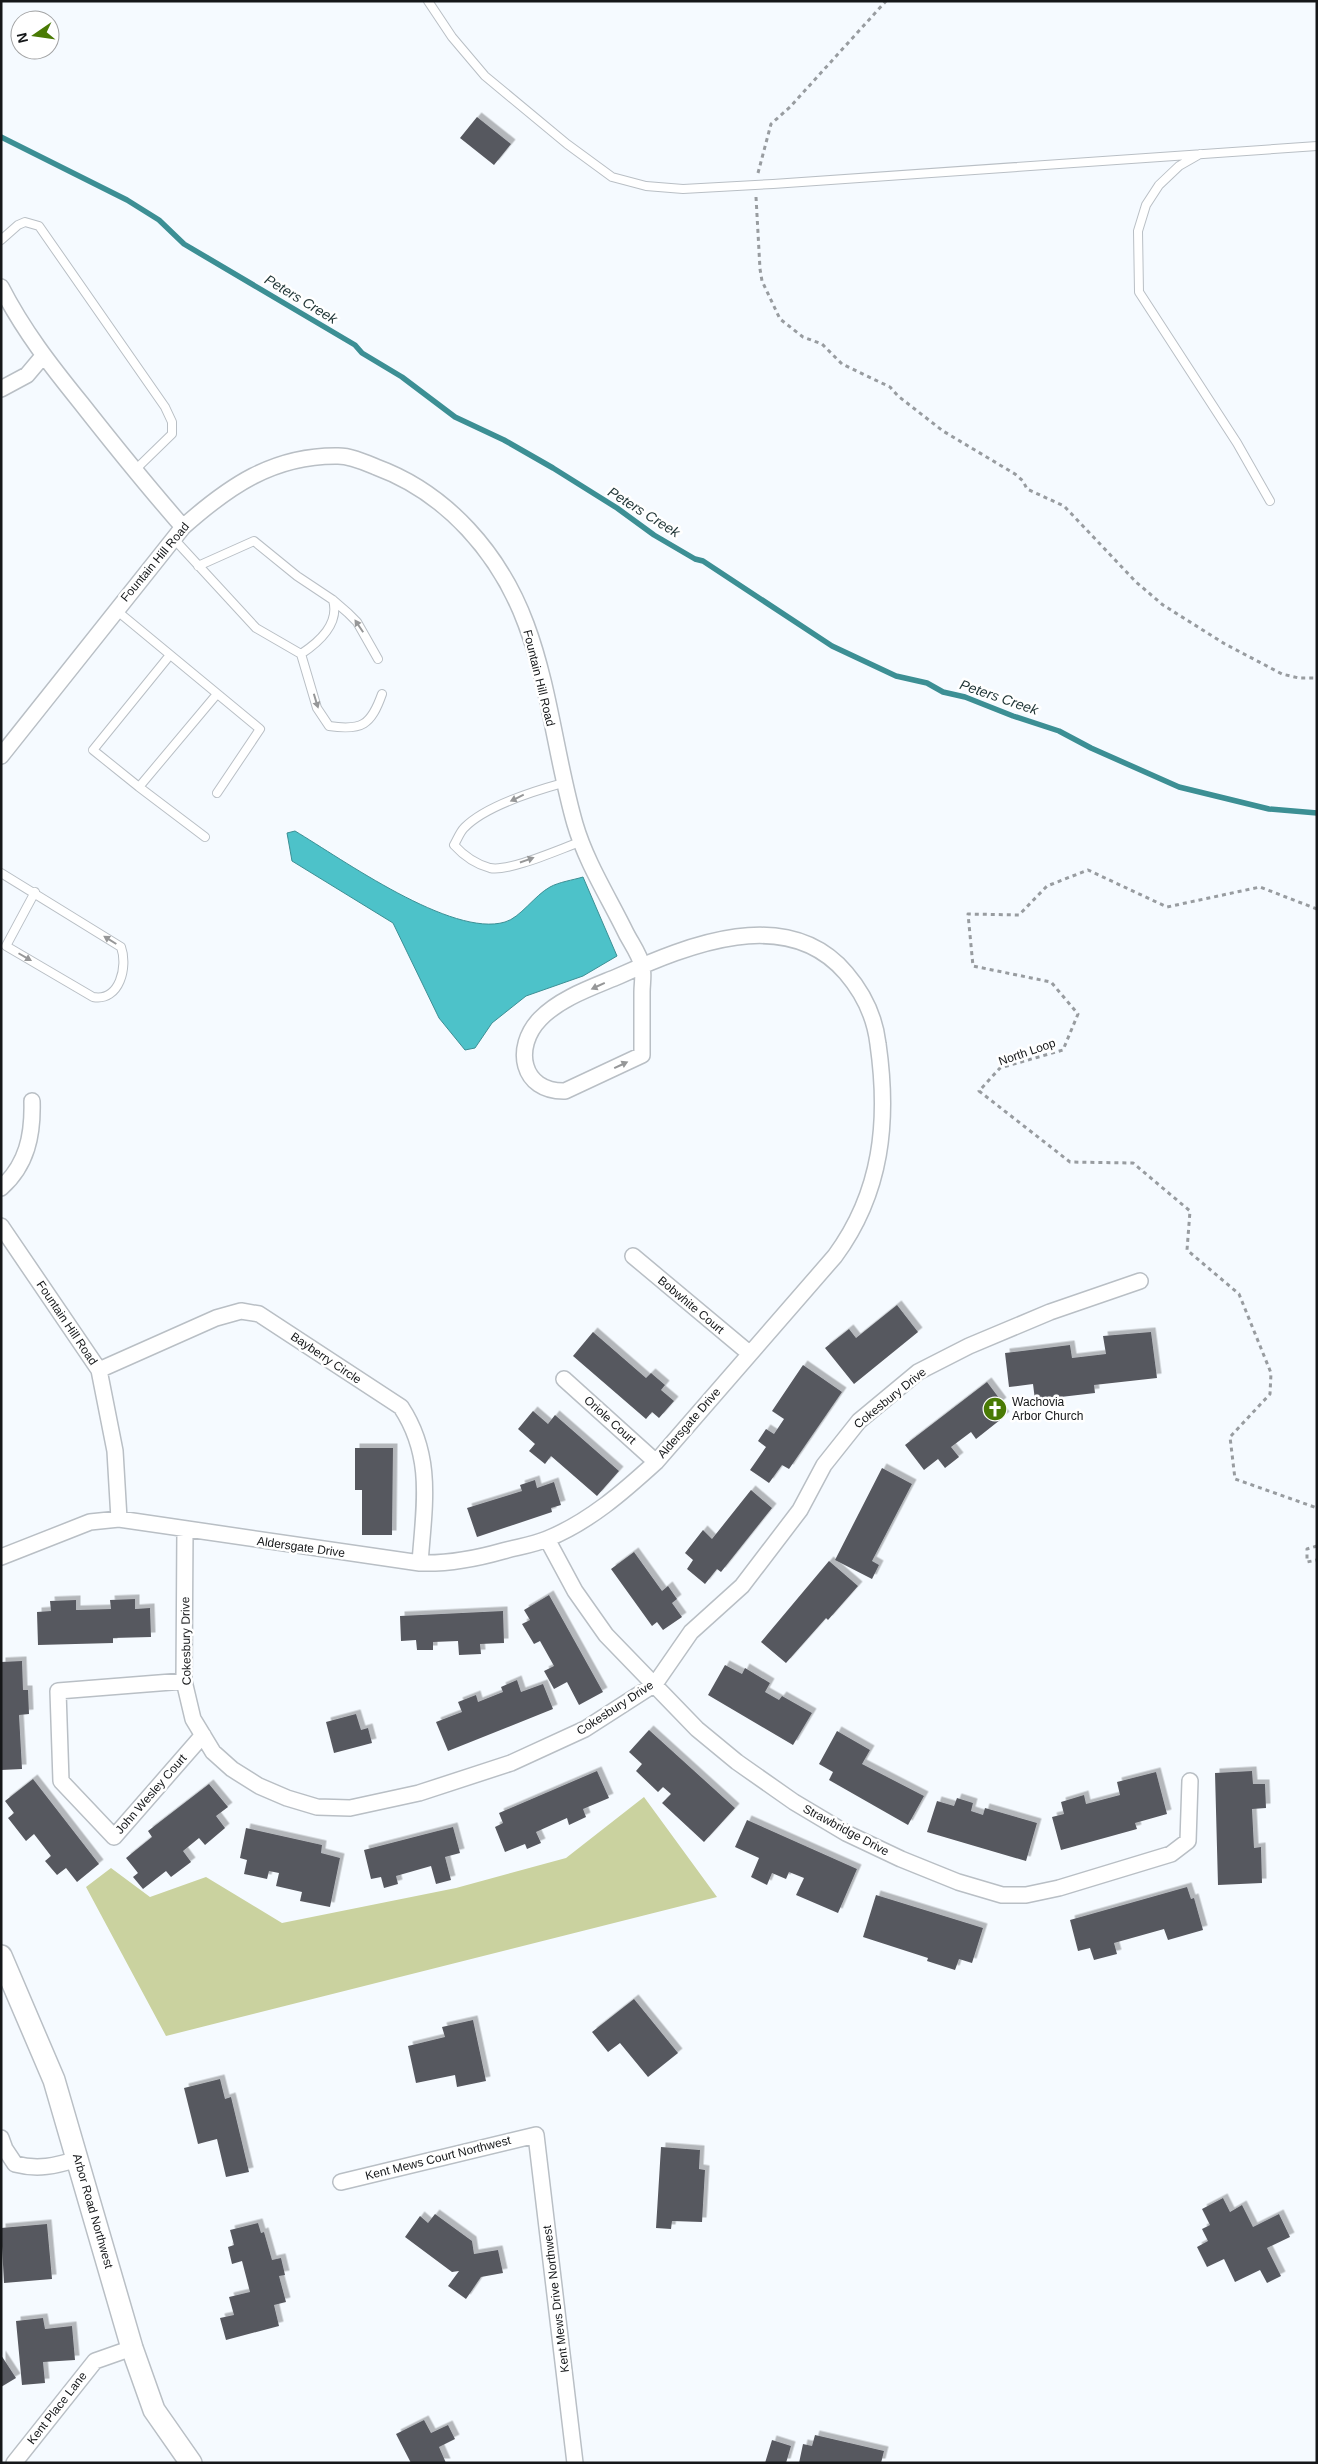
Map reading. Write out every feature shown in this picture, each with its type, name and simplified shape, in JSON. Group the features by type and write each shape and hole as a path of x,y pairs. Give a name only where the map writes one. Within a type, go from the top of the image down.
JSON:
{"street":[{"path":"1,287 8,313 134,471 178,533"},
{"path":"1,389 27,375 43,356"},
{"name":"Fountain Hill Road","path":"1,756 178,533 218,496 238,482 288,463 340,456 357,460 390,472 421,488 449,508 473,534 508,583 526,623 537,656 563,783 580,842 642,965"},
{"name":"Aldersgate Drive","path":"1,1557 90,1522 120,1519 420,1563 441,1564 478,1558 547,1539 603,1507 624,1492 656,1462 835,1256 851,1235 871,1187 879,1153 884,1110 884,1084 878,1041 869,1007 856,984 839,965 825,954 802,942 776,935 759,934 725,938 691,947 642,965 552,1009 539,1020 525,1045 524,1058 528,1072 538,1084 551,1091 565,1091 642,1055 642,965"},
{"path":"1,1188 21,1166 27,1149 32,1123 32,1102"},
{"name":"Fountain Hill Road","path":"1,1226 99,1370 115,1450 120,1519"},
{"name":"Bobwhite Court","path":"633,1256 749,1353"},
{"name":"Cokesbury Drive","path":"186,1529 184,1681 193,1719 213,1752 232,1769 259,1786 287,1798 317,1807 350,1808 419,1793 511,1763 585,1729 655,1684 691,1632 742,1586 800,1510 824,1465 859,1420 918,1372 969,1346 1050,1312 1140,1281"},
{"name":"Bayberry Circle","path":"99,1370 216,1318 241,1311 259,1314 401,1407 409,1418 421,1447 426,1476 420,1563"},
{"name":"Oriole Court","path":"564,1379 656,1462"},
{"name":"Strawbridge Drive","path":"547,1539 575,1591 606,1635 697,1729 737,1762 794,1802 846,1833 901,1860 958,1882 1002,1894 1026,1895 1059,1888 1171,1854 1188,1841 1190,1782"},
{"name":"John Wesley Court","path":"184,1681 58,1691 61,1781 114,1837 203,1735"},
{"name":"Arbor Road Northwest","path":"1,1956 54,2080 132,2348 154,2410 191,2463"},
{"name":"Kent Mews Court Northwest","path":"341,2182 536,2135"},
{"name":"Kent Mews Drive Northwest","path":"536,2135 575,2463"},
{"path":"1,2138 5,2149 15,2164 32,2168 49,2167 78,2159"},
{"name":"Kent Place Lane","path":"14,2463 94,2361 132,2348"}],"lane":[{"path":"428,1 452,37 484,76 567,144 612,177 646,186 683,189 773,184 1317,146"},
{"path":"1201,153 1179,166 1159,185 1146,205 1138,231 1139,292 1237,443 1270,501"},
{"path":"1,240 25,222 39,226 165,407 172,422 172,434 134,471"},
{"path":"178,533 198,566 256,628 301,654 317,708 329,726 347,729 363,725 375,714 382,694"},
{"path":"198,566 254,541 296,576 333,600 357,622 378,659"},
{"path":"301,654 314,645 334,621 335,607 333,600"},
{"path":"116,610 260,729 217,793"},
{"path":"170,655 93,750 205,837"},
{"path":"139,787 217,694"},
{"path":"563,783 528,792 488,812 464,828 454,845 465,857 491,868 512,865 580,842"},
{"path":"1,873 35,892 121,947 125,960 123,975 114,990 107,996 93,997 6,946 35,892"}],"path":[{"path":"757,179 771,124 790,107 886,1"},
{"path":"756,193 757,243 762,281 780,319 791,329 803,338 822,344 842,364 890,387 898,396 942,431 1016,474 1023,480 1027,488 1064,506 1136,582 1163,605 1225,644 1282,674 1299,678 1317,678"},
{"name":"North Loop","path":"1317,909 1260,887 1167,907 1088,870 1047,886 1019,915 968,914 973,966 1051,982 1078,1014 1063,1050 1000,1068 979,1091 1070,1162 1133,1163 1190,1211 1187,1250 1239,1294 1271,1373 1270,1394 1230,1437 1235,1479 1317,1508"},
{"path":"1317,1546 1307,1549 1307,1562 1317,1560"}],"green space":[{"path":"644,1797 717,1897 166,2036 86,1887 111,1868 150,1897 206,1877 282,1923 456,1888 566,1858"}],"water":[{"path":"295,831 368,876 428,908 456,918 483,924 511,920 550,887 583,877 617,956 583,976 526,996 492,1023 475,1048 465,1050 439,1018 393,923 292,861 287,833"}],"building":[{"path":"477,117 511,144 494,165 460,138"},
{"path":"897,1305 918,1332 854,1384 825,1348 849,1329 856,1338"},
{"path":"593,1332 646,1378 651,1373 665,1385 661,1390 674,1401 659,1418 652,1412 646,1419 573,1356"},
{"path":"1151,1332 1157,1378 1094,1385 1095,1393 1035,1400 1033,1384 1009,1387 1005,1353 1070,1345 1072,1358 1106,1354 1103,1336"},
{"path":"803,1365 842,1392 789,1469 782,1465 769,1483 750,1470 766,1447 758,1441 766,1429 774,1434 784,1419 772,1411"},
{"path":"987,1382 1002,1402 997,1406 1005,1416 976,1439 971,1432 951,1447 959,1457 945,1468 938,1459 924,1470 905,1445"},
{"path":"533,1411 548,1424 555,1415 619,1471 597,1496 551,1456 545,1464 529,1451 535,1444 518,1429"},
{"path":"355,1448 393,1448 392,1535 362,1535 362,1490 355,1490"},
{"path":"882,1468 912,1484 872,1561 879,1565 872,1579 835,1560"},
{"path":"535,1480 537,1488 554,1482 561,1505 551,1508 552,1512 477,1537 467,1508 522,1491 520,1485"},
{"path":"751,1490 772,1508 721,1572 717,1569 705,1584 687,1569 693,1560 685,1553 703,1530 712,1539"},
{"path":"634,1552 662,1591 668,1586 677,1599 672,1603 682,1617 663,1630 657,1622 652,1626 611,1569"},
{"path":"829,1561 858,1586 828,1620 826,1618 786,1663 761,1642"},
{"path":"549,1595 603,1692 579,1705 567,1682 554,1689 544,1671 554,1666 540,1641 534,1644 522,1624 530,1620 524,1610"},
{"path":"135,1599 135,1609 150,1608 151,1637 113,1638 113,1643 38,1645 37,1612 51,1611 50,1601 76,1600 76,1610 111,1609 110,1600"},
{"path":"503,1611 504,1643 480,1644 481,1654 459,1655 458,1641 433,1642 433,1650 417,1650 416,1640 401,1641 400,1616"},
{"path":"22,1661 23,1690 28,1690 29,1714 19,1715 22,1769 1,1770 1,1662"},
{"path":"725,1665 742,1674 745,1668 770,1683 765,1692 779,1700 782,1696 812,1713 793,1745 708,1695"},
{"path":"517,1680 521,1692 543,1684 553,1709 448,1751 436,1722 462,1712 458,1702 476,1695 478,1702 503,1692 501,1687"},
{"path":"356,1714 361,1730 368,1728 372,1743 334,1753 326,1722"},
{"path":"649,1730 735,1808 704,1842 662,1803 671,1794 663,1787 658,1792 636,1771 642,1764 629,1752"},
{"path":"837,1731 870,1750 862,1764 924,1796 908,1825 829,1780 833,1772 819,1764"},
{"path":"597,1771 609,1798 583,1809 586,1817 569,1825 567,1818 536,1832 541,1843 527,1849 525,1844 505,1852 495,1827 503,1823 499,1813"},
{"path":"1252,1771 1253,1784 1265,1784 1266,1808 1252,1809 1254,1848 1261,1847 1262,1883 1218,1885 1215,1773"},
{"path":"1156,1772 1167,1814 1135,1823 1137,1829 1061,1850 1052,1817 1064,1814 1061,1802 1084,1795 1086,1804 1120,1795 1117,1782"},
{"path":"33,1779 99,1864 77,1882 66,1868 57,1875 45,1861 51,1856 34,1834 26,1841 8,1818 14,1813 5,1801"},
{"path":"209,1784 228,1807 216,1816 225,1828 205,1845 199,1838 183,1851 191,1862 171,1877 166,1871 143,1889 133,1877 138,1873 126,1858 152,1837 148,1831"},
{"path":"957,1798 973,1803 971,1811 983,1815 985,1808 1037,1823 1026,1861 927,1832 937,1801 954,1806"},
{"path":"747,1820 857,1869 838,1913 796,1895 804,1878 789,1872 786,1879 772,1873 767,1885 751,1877 759,1858 735,1847"},
{"path":"453,1827 460,1853 445,1857 451,1880 436,1884 431,1866 396,1876 398,1884 384,1888 381,1877 371,1879 364,1850"},
{"path":"246,1828 322,1845 321,1853 340,1858 330,1907 300,1901 302,1892 276,1886 279,1873 269,1871 267,1879 244,1874 247,1860 240,1858"},
{"path":"1187,1887 1191,1899 1194,1898 1203,1930 1168,1940 1164,1929 1114,1943 1117,1954 1094,1960 1090,1948 1078,1951 1070,1920"},
{"path":"876,1895 983,1928 972,1963 959,1959 955,1970 927,1961 928,1958 863,1937"},
{"path":"634,1999 678,2053 648,2077 620,2043 608,2052 592,2032"},
{"path":"473,2020 486,2081 457,2087 455,2075 416,2083 408,2046 445,2037 442,2027"},
{"path":"220,2079 225,2099 231,2097 249,2172 226,2177 217,2139 198,2144 184,2088"},
{"path":"661,2147 700,2150 699,2169 705,2170 702,2222 672,2221 671,2229 656,2228"},
{"path":"1223,2198 1230,2212 1242,2205 1253,2227 1279,2214 1290,2237 1267,2248 1281,2276 1267,2283 1260,2270 1235,2282 1224,2259 1207,2267 1197,2247 1208,2241 1202,2229 1210,2225 1202,2209"},
{"path":"435,2214 472,2241 474,2254 498,2250 503,2273 481,2277 466,2299 448,2286 459,2271 452,2272 405,2237 420,2216 428,2223"},
{"path":"258,2223 261,2233 264,2232 272,2260 281,2258 285,2275 279,2276 286,2302 274,2305 279,2326 226,2340 220,2318 234,2315 229,2297 250,2292 242,2261 232,2264 228,2247 234,2245 230,2230"},
{"path":"47,2224 52,2279 4,2283 1,2228"},
{"path":"43,2318 45,2329 72,2326 75,2360 43,2362 45,2383 22,2385 16,2321"},
{"path":"1,2355 16,2378 1,2387"},
{"path":"424,2420 431,2433 448,2425 455,2439 439,2447 446,2463 411,2463 396,2434"},
{"path":"815,2435 884,2451 881,2463 799,2463 803,2444 812,2446"},
{"path":"772,2440 791,2446 786,2463 765,2463"}],"waterway":[{"name":"Peters Creek","path":"1,137 127,200 159,220 184,244 355,345 362,353 402,377 455,417 504,440 553,468 617,508 654,535 695,559 703,561 832,646 896,676 927,683 943,692 965,697 1013,716 1059,731 1091,748 1179,787 1269,809 1317,813"}],"place":[{"name":"Wachovia Arbor Church","path":"995,1409"}]}
